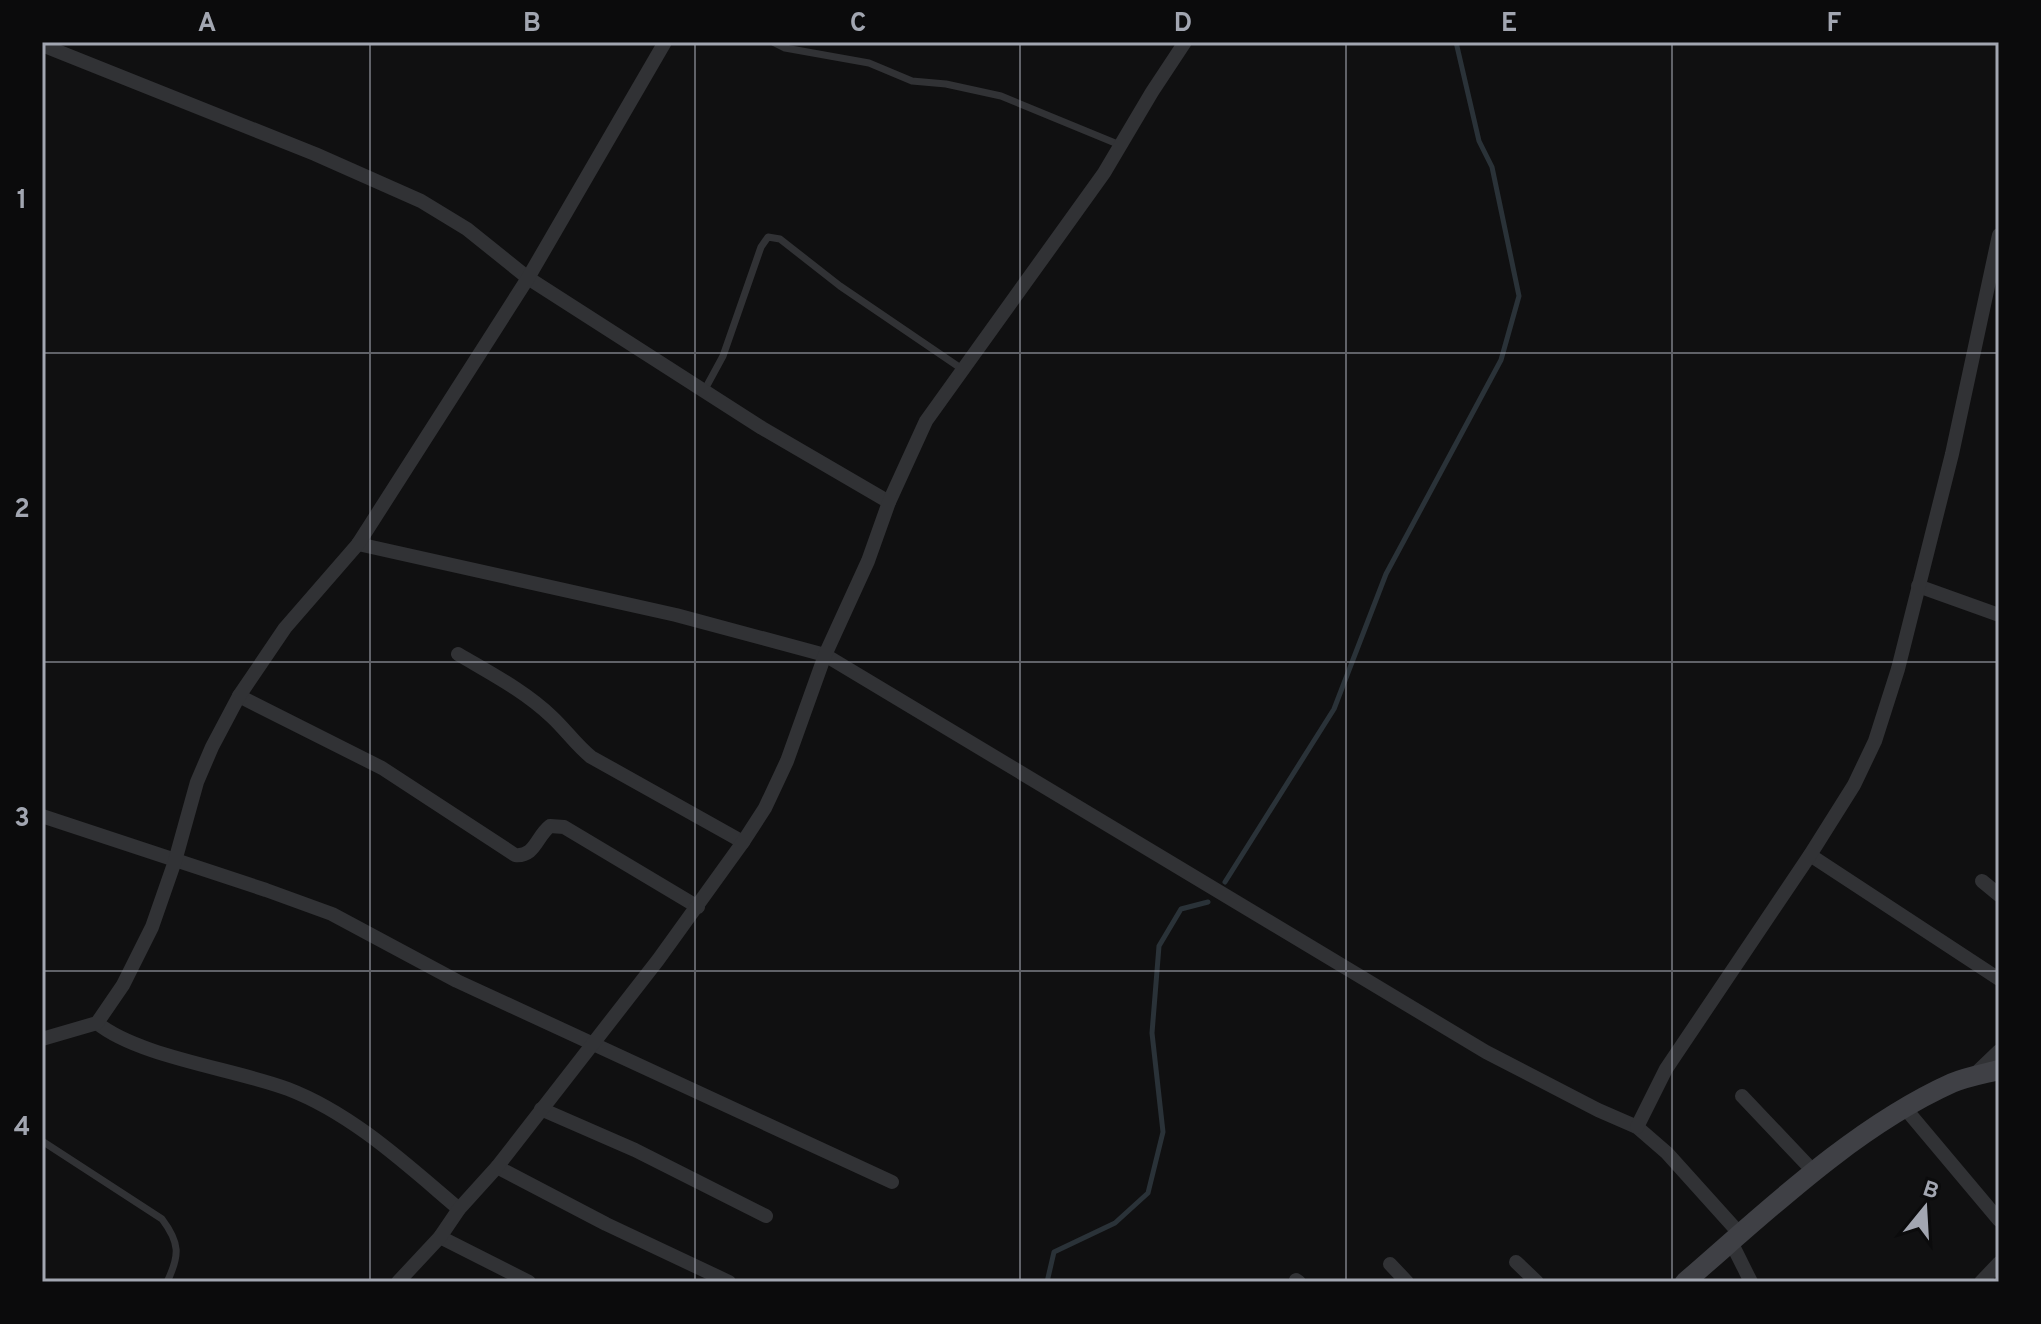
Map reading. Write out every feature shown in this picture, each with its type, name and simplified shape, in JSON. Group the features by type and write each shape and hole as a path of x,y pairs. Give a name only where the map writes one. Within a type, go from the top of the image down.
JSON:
{"main road":[{"path":"1685,1282 1874,1127 1904,1107 1954,1082 1999,1070"}],"street":[{"path":"42,1039 97,1023 123,985 139,954 175,861 197,782 239,696 285,628 358,544 528,278 665,42"},
{"path":"398,1282 440,1237 459,1209 497,1167 698,907 765,808 787,761 825,655 926,421 1040,264 1185,42"},
{"path":"42,45 396,189 467,229 528,278 704,391 889,502"},
{"path":"1637,1127 1666,1069 1810,855 1854,785 1875,741 1898,669 1993,290 1999,235"},
{"path":"358,544 676,615 825,655 1486,1052 1637,1127 1667,1153 1736,1238 1751,1282"},
{"path":"1918,586 1999,615"},
{"path":"458,654 531,699 591,757 743,842"},
{"path":"239,696 382,768 515,855 527,854 543,832 550,826 559,826 698,907"},
{"path":"42,816 332,914 457,981 892,1182"},
{"path":"1810,855 1999,979"},
{"path":"1982,881 1999,895"},
{"path":"97,1023 119,1036 157,1050 285,1088 311,1099 356,1127 459,1209"},
{"path":"1971,1077 1999,1051"},
{"path":"1742,1096 1815,1173"},
{"path":"1904,1107 1999,1220"},
{"path":"541,1109 635,1150 766,1216"},
{"path":"497,1167 606,1224 729,1282"},
{"path":"440,1237 529,1282"},
{"path":"1516,1262 1537,1282"},
{"path":"1981,1282 1999,1263"},
{"path":"1390,1264 1407,1282"}],"lane":[{"path":"773,42 785,48 869,63 912,81 946,84 1001,96 1120,145"},
{"path":"704,391 723,356 761,247 768,237 780,239 789,245 840,286 962,369"},
{"path":"42,1141 162,1219 174,1236 176,1250 175,1266 167,1282"}],"waterway":[{"path":"1225,882 1334,709 1386,574 1501,360 1519,296 1492,167 1479,141 1456,42"},
{"path":"1047,1282 1054,1252 1115,1223 1148,1193 1163,1132 1152,1033 1159,946 1181,909 1208,902"}]}
